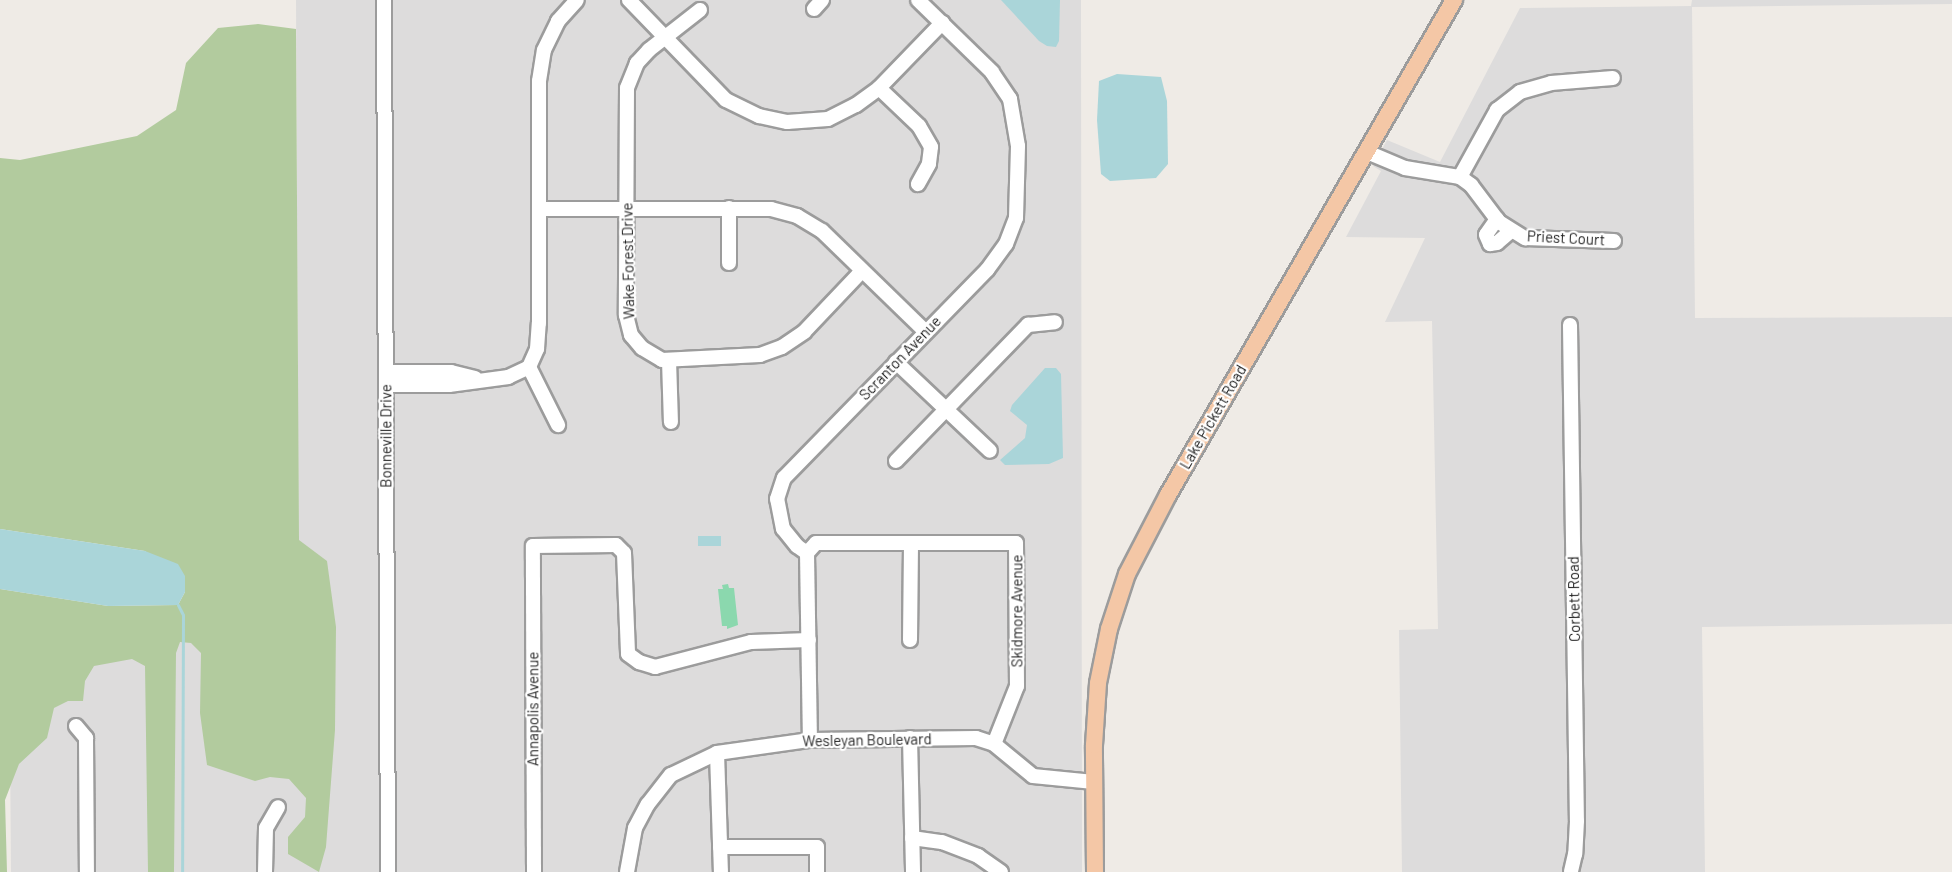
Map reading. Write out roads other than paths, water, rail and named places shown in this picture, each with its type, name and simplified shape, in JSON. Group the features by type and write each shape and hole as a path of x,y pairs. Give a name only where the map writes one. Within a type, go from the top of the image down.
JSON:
{"main road":[{"name":"Lake Pickett Road","path":"1095,872 1094,782 1098,683 1109,629 1127,574 1163,503 1454,0"}],"street":[{"name":"Bonneville Drive","path":"384,0 388,872"},
{"path":"386,378 451,372 480,379 508,376 529,367 537,349 539,332 539,81 544,50 558,21 577,0"},
{"path":"629,0 726,100 759,116 787,122 828,119 856,105 879,88 942,23"},
{"name":"Scranton Avenue","path":"807,553 797,546 783,529 777,499 784,478 987,270 1006,244 1016,218 1018,146 1010,99 992,72 918,0"},
{"name":"Wake Forest Drive","path":"700,10 664,35 637,63 627,88 626,315 631,335 642,348 662,360 760,355 782,347 804,332 861,272"},
{"path":"1367,152 1405,168 1460,177 1497,110 1520,92 1551,83 1613,78"},
{"path":"879,88 919,126 931,147 929,164 918,184"},
{"name":"Priest Court","path":"1460,177 1471,185 1497,219 1511,231 1531,240 1614,241"},
{"path":"540,208 771,209 797,216 822,231 861,272 925,331"},
{"path":"729,208 729,263"},
{"path":"1497,219 1486,235 1490,244 1497,243 1511,231"},
{"path":"896,461 1028,326 1055,322"},
{"name":"Corbett Road","path":"1570,325 1577,821 1575,854 1570,872"},
{"path":"669,360 671,422"},
{"path":"896,362 990,451"},
{"path":"529,367 558,425"},
{"name":"Skidmore Avenue","path":"807,553 816,543 1017,543 1017,686 994,744"},
{"path":"910,640 911,543"},
{"name":"Annapolis Avenue","path":"534,872 533,546 616,545 624,553 628,654 639,662 655,667 751,642 809,640"},
{"path":"807,553 810,740"},
{"path":"76,726 86,738 87,872"},
{"path":"910,738 913,872"},
{"name":"Wesleyan Boulevard","path":"627,872 635,828 648,804 671,775 717,753 810,740 976,738 994,744 1033,776 1094,782"},
{"path":"717,753 721,872"},
{"path":"265,872 266,828 278,807"},
{"path":"912,837 942,842 969,853 1000,872"},
{"path":"720,847 817,847 817,872"}],"water":[{"path":"1001,0 1060,0 1059,41 1056,47 1047,46 1039,41"},
{"path":"1117,74 1161,77 1167,101 1168,164 1156,178 1110,181 1101,174 1097,120 1099,81"},
{"path":"1045,368 1056,368 1061,374 1063,458 1049,464 1005,465 1000,460 1025,438 1027,425 1010,411 1012,405"},
{"path":"0,529 145,551 178,564 185,576 185,592 178,605 108,606 0,589"},
{"path":"698,536 721,536 721,546 698,546"}],"waterway":[{"path":"178,605 183,615 182,872"}]}
